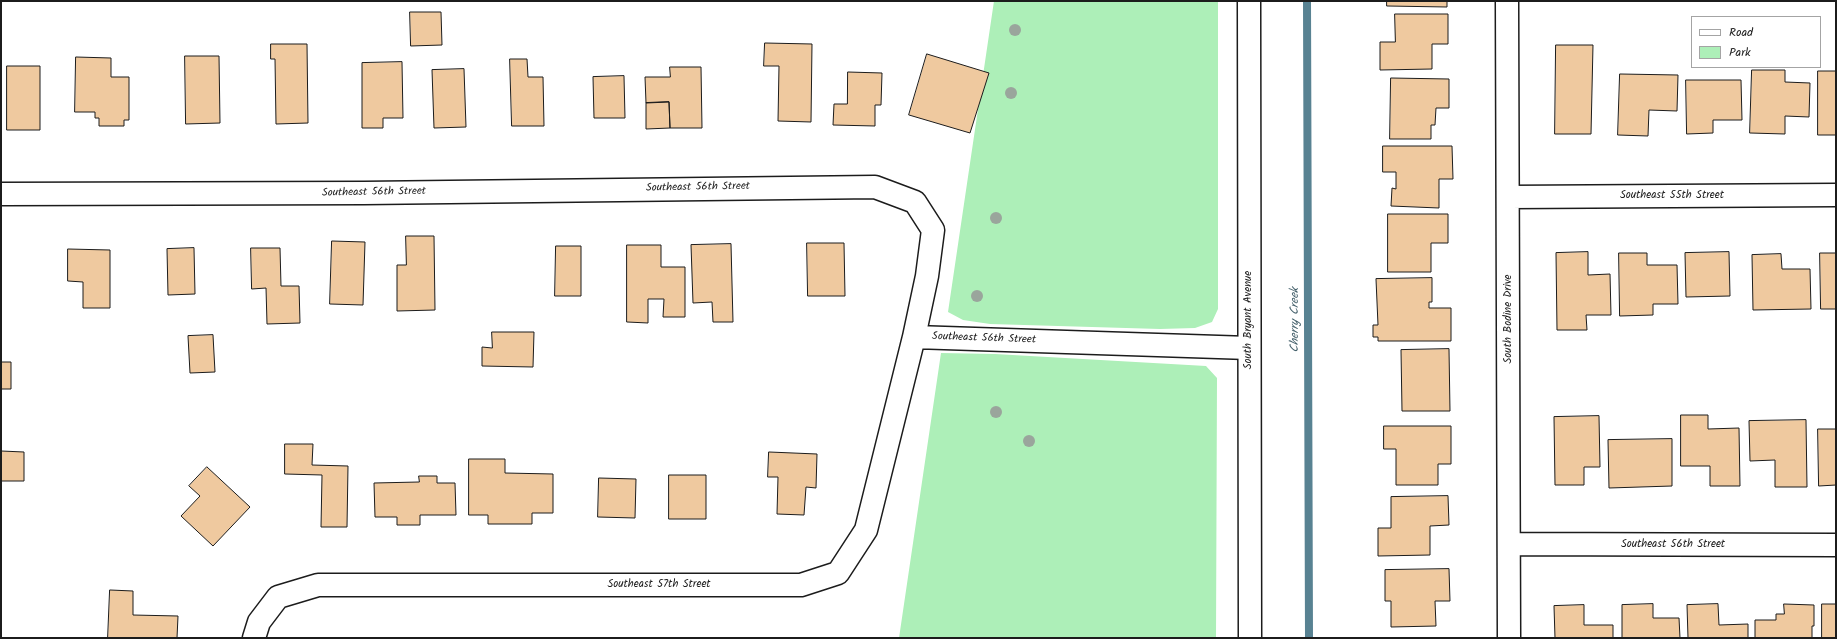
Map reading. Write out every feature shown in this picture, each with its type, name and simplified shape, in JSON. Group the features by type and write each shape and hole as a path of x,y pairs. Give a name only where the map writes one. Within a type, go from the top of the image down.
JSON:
{"street":[{"name":"South Bryant Avenue","path":"1249,1 1250,638"},
{"name":"South Bodine Drive","path":"1507,1 1509,196 1509,638"},
{"name":"Southeast 56th Street","path":"1,194 364,193 875,187 915,202 934,230 927,276 914,337 1249,348"},
{"name":"Southeast 55th Street","path":"1509,196 1836,195"},
{"name":"Southeast 57th Street","path":"254,638 259,622 278,597 318,585 801,585 838,573 866,530 914,337"},
{"name":"Southeast 56th Street","path":"1509,544 1836,545"}],"green space":[{"path":"994,1 1218,1 1218,309 1212,322 1195,328 1160,329 990,324 963,320 948,312"},
{"path":"941,353 995,354 1206,366 1217,378 1216,638 899,638"}],"building":[{"path":"1387,1 1447,1 1447,7 1387,6"},
{"path":"410,12 441,12 442,45 411,46"},
{"path":"1395,14 1448,14 1448,44 1432,44 1432,69 1380,70 1380,42 1395,42"},
{"path":"765,43 812,44 811,122 778,121 779,66 764,66"},
{"path":"271,44 307,44 308,123 276,124 275,59 271,59"},
{"path":"1556,45 1593,45 1591,134 1555,134"},
{"path":"927,54 989,73 970,133 909,115"},
{"path":"185,56 219,56 220,123 186,124"},
{"path":"76,57 111,58 111,77 129,77 129,120 124,120 124,126 99,126 99,118 95,118 95,112 75,112"},
{"path":"510,59 527,59 528,77 543,77 544,126 512,126"},
{"path":"402,62 403,118 383,118 383,128 362,128 362,63"},
{"path":"7,66 40,66 40,130 7,130"},
{"path":"670,67 701,67 702,128 670,128 669,102 646,103 645,77 670,77"},
{"path":"464,69 466,127 434,128 432,70"},
{"path":"1752,70 1785,70 1785,82 1810,83 1809,117 1785,116 1785,134 1750,133"},
{"path":"1818,71 1836,71 1836,135 1818,135"},
{"path":"848,72 882,73 881,105 875,105 875,126 833,125 834,104 847,104"},
{"path":"1620,74 1678,75 1677,111 1649,110 1648,136 1618,135"},
{"path":"624,76 625,118 594,118 593,77"},
{"path":"1391,78 1449,79 1449,108 1436,108 1435,125 1431,125 1431,139 1390,139"},
{"path":"1686,80 1741,80 1742,120 1713,120 1713,133 1687,134"},
{"path":"669,102 670,128 646,129 646,103"},
{"path":"1383,146 1452,146 1453,179 1439,179 1439,208 1391,206 1392,188 1396,189 1396,172 1383,172"},
{"path":"1388,214 1448,214 1448,243 1431,243 1431,272 1388,272"},
{"path":"406,236 434,236 435,310 397,311 397,265 406,265"},
{"path":"332,241 365,242 363,305 330,304"},
{"path":"807,243 844,243 845,296 808,296"},
{"path":"731,244 733,322 713,322 712,302 693,303 691,245"},
{"path":"627,245 661,245 661,267 685,267 685,317 663,317 664,299 648,299 648,323 627,322"},
{"path":"556,246 581,246 581,296 555,296"},
{"path":"194,248 195,294 168,295 167,249"},
{"path":"251,248 280,248 281,286 299,286 300,323 267,324 266,288 252,289"},
{"path":"68,249 110,250 110,308 83,308 83,282 68,281"},
{"path":"1588,252 1588,275 1610,274 1611,315 1586,315 1587,330 1557,330 1556,253"},
{"path":"1729,252 1730,296 1686,297 1685,253"},
{"path":"1619,253 1647,253 1647,265 1677,265 1678,304 1653,304 1653,315 1620,316"},
{"path":"1820,253 1836,253 1836,309 1821,309"},
{"path":"1781,254 1782,269 1810,269 1811,309 1753,310 1752,255"},
{"path":"1432,278 1432,302 1429,302 1429,308 1451,308 1451,341 1378,341 1378,337 1373,337 1373,325 1378,325 1376,279"},
{"path":"492,332 534,332 533,367 482,366 482,347 492,348"},
{"path":"213,335 215,372 190,373 188,336"},
{"path":"1449,349 1450,411 1402,411 1401,350"},
{"path":"1,362 11,362 11,389 1,389"},
{"path":"1681,415 1708,415 1708,429 1739,428 1740,486 1710,486 1710,466 1681,466"},
{"path":"1599,416 1600,467 1584,467 1584,485 1555,485 1554,417"},
{"path":"1806,420 1807,487 1775,487 1775,460 1750,461 1749,421"},
{"path":"1384,426 1451,426 1451,464 1438,464 1438,485 1396,485 1396,449 1384,449"},
{"path":"1818,429 1836,429 1836,485 1819,486"},
{"path":"1672,439 1672,486 1609,488 1608,440"},
{"path":"285,444 313,444 312,465 348,466 347,527 321,527 322,475 285,474"},
{"path":"1,451 24,452 24,481 1,481"},
{"path":"769,452 817,454 816,488 806,487 804,515 777,514 778,477 768,477"},
{"path":"469,459 505,459 505,473 553,474 553,513 532,513 532,524 488,524 488,515 469,515"},
{"path":"207,467 250,507 213,546 181,516 200,496 189,486"},
{"path":"669,475 706,475 706,519 669,519"},
{"path":"419,476 437,476 437,483 455,483 456,515 420,515 420,525 397,525 397,517 375,517 374,483 419,482"},
{"path":"599,478 636,479 635,518 598,517"},
{"path":"1448,496 1449,525 1430,526 1430,555 1378,556 1378,528 1391,528 1391,497"},
{"path":"1449,569 1450,601 1435,601 1436,626 1391,627 1391,601 1385,601 1385,570"},
{"path":"110,590 133,591 133,615 178,616 177,638 108,638"},
{"path":"1653,604 1653,618 1679,618 1680,638 1622,638 1622,605"},
{"path":"1718,604 1719,625 1748,624 1748,638 1688,638 1687,605"},
{"path":"1784,604 1814,605 1814,626 1812,626 1812,638 1755,638 1755,620 1776,620 1776,614 1784,614"},
{"path":"1822,604 1836,604 1836,638 1822,638"},
{"path":"1584,605 1584,625 1613,625 1613,638 1555,638 1554,606"}],"waterway":[{"name":"Cherry Creek","path":"1307,1 1309,638"}]}
